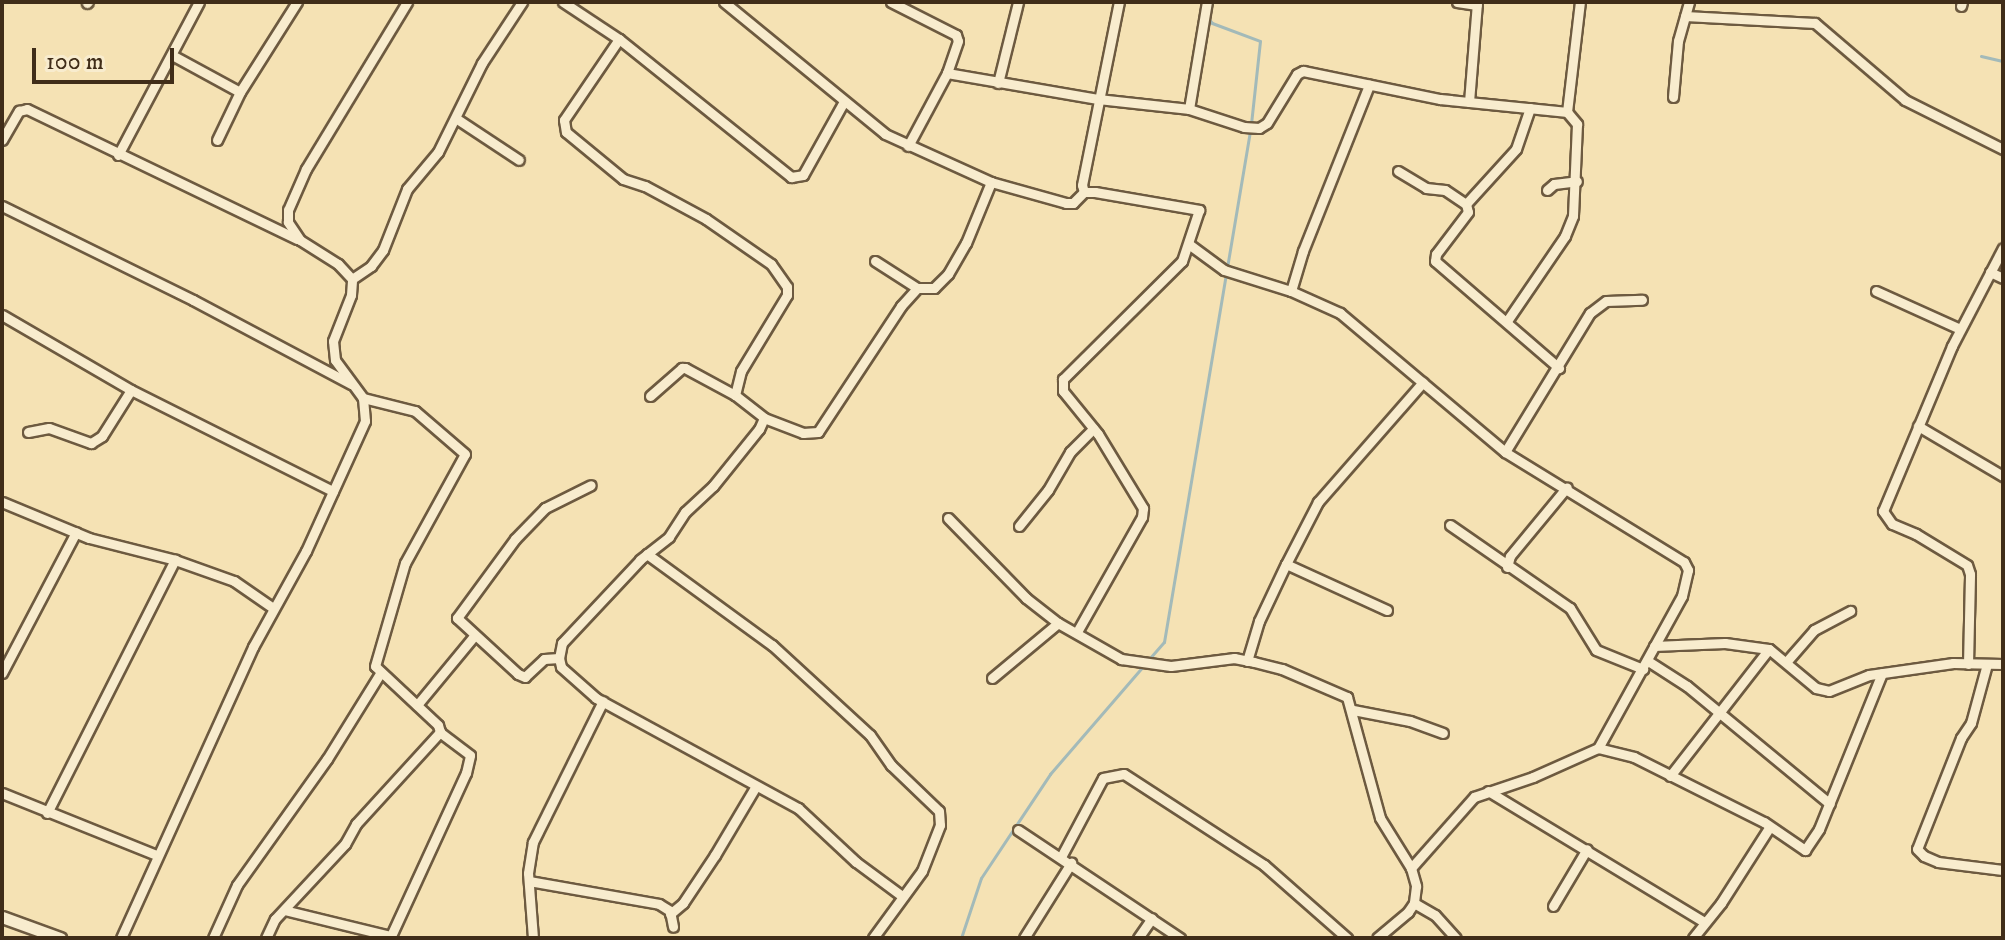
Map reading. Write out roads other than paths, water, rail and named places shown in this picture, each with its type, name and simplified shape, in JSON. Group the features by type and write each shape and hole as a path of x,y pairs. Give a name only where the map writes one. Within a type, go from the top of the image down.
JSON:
{"street":[{"path":"118,155 199,2"},
{"path":"217,140 240,92 297,2"},
{"path":"300,240 288,222 294,191 407,2"},
{"path":"121,938 156,855 273,608 306,551 365,421 363,398 335,360 333,341 349,305 352,279 371,266 383,250 407,189 432,162 457,119 482,63 522,2"},
{"path":"563,2 619,39 791,177 803,175 843,103"},
{"path":"724,2 843,103 885,134 991,182 1066,203 1073,203 1084,192"},
{"path":"891,2 956,35 958,41 947,73 908,146"},
{"path":"998,83 1018,2"},
{"path":"1084,192 1082,185 1119,2"},
{"path":"1189,109 1207,2"},
{"path":"1457,2 1477,3 1469,102"},
{"path":"1567,112 1580,2"},
{"path":"1673,97 1678,41 1689,2"},
{"path":"1685,16 1815,23 1905,100 2003,149"},
{"path":"619,39 564,120 566,132 623,179 645,186 695,213 771,264 787,287 787,295 741,371 735,395"},
{"path":"172,55 240,92"},
{"path":"947,73 1098,99 1189,109 1244,127 1259,128 1267,123 1297,74 1303,71 1469,102 1567,112 1577,124 1577,181 1573,216 1565,236 1507,321"},
{"path":"1291,291 1303,251 1369,85"},
{"path":"1466,204 1516,149 1530,108"},
{"path":"2,140 19,111 27,109 300,240 338,264 352,279"},
{"path":"457,119 519,160"},
{"path":"1398,171 1426,188 1445,190 1466,204 1468,212 1436,254 1435,261 1559,368"},
{"path":"1547,190 1554,184 1577,181"},
{"path":"875,261 917,288 934,288 948,274 966,243 991,182"},
{"path":"1077,632 1142,517 1140,501 1093,429 1063,391 1063,379 1182,261 1201,212 1084,192"},
{"path":"2,206 193,300 357,387"},
{"path":"1190,245 1224,270 1291,291 1340,313 1505,452 1567,487 1684,562 1688,570 1685,588 1598,748 1533,777 1488,791 1460,809 1411,868"},
{"path":"1968,664 1970,574 1967,565 1916,534 1892,524 1883,511 1960,329 2003,248"},
{"path":"1990,272 2003,278"},
{"path":"650,396 682,368 735,395 764,418 803,433 818,432 917,288"},
{"path":"1876,291 1960,329"},
{"path":"1505,452 1590,313 1600,303 1642,300"},
{"path":"2,315 131,390 333,491"},
{"path":"323,369 335,360"},
{"path":"1247,661 1259,621 1318,502 1423,382"},
{"path":"28,432 49,428 91,443 102,436 131,390"},
{"path":"284,910 391,937 466,773 470,755 440,732 417,705 375,666 405,563 465,454 415,411 363,398"},
{"path":"764,418 713,486 685,512 669,537 647,554 562,643 559,658 570,676 603,701 798,808 856,862 902,896"},
{"path":"1918,426 2003,476"},
{"path":"1019,526 1048,490 1070,452 1093,429"},
{"path":"1994,470 2003,460"},
{"path":"559,658 544,659 525,677 458,622 458,613 515,539 545,508 591,485"},
{"path":"1507,567 1510,556 1567,487"},
{"path":"2,502 76,532 175,560 234,581 273,608"},
{"path":"948,518 1006,580 1058,623 1121,659 1153,666 1234,658 1282,669 1347,697 1380,818 1411,868 1416,886 1414,903 1377,938"},
{"path":"1450,525 1570,608 1596,650 1645,665 1721,714 1830,804"},
{"path":"2,673 76,532"},
{"path":"647,554 772,645 870,735 891,765 939,811 940,825 922,871 873,938"},
{"path":"1498,560 1510,556"},
{"path":"47,813 175,560"},
{"path":"1286,564 1387,610"},
{"path":"1787,661 1814,630 1850,611"},
{"path":"992,678 1058,623"},
{"path":"417,705 474,636"},
{"path":"1654,646 1725,643 1769,649 1821,690 1829,691 1882,673 1968,664 2003,664"},
{"path":"1670,776 1769,649"},
{"path":"1987,664 1971,723 1961,738 1917,849 1938,862 2003,870"},
{"path":"213,938 237,885 327,759 381,672"},
{"path":"1598,748 1634,757 1764,822 1805,850 1810,847 1830,804 1882,673"},
{"path":"533,938 529,881 533,842 603,701"},
{"path":"1353,710 1410,721 1443,733"},
{"path":"266,938 284,910 345,844 356,824 440,732"},
{"path":"1061,857 1103,778 1124,774 1264,865 1347,938"},
{"path":"670,914 683,903 756,786"},
{"path":"1488,791 1704,922"},
{"path":"2,793 156,855"},
{"path":"1693,938 1721,903 1769,828"},
{"path":"1018,830 1180,938"},
{"path":"1553,906 1587,849"},
{"path":"1024,938 1071,863"},
{"path":"529,881 659,904 670,914 673,927"},
{"path":"1414,903 1435,915 1456,938"},
{"path":"2,917 60,938"},
{"path":"1138,938 1152,918"}],"waterway":[{"path":"1206,16 1212,23 1260,41 1251,124"},
{"path":"1981,56 2003,61"},
{"path":"1149,659 1164,642 1250,131"},
{"path":"961,938 981,878 1050,774 1144,665"}]}
